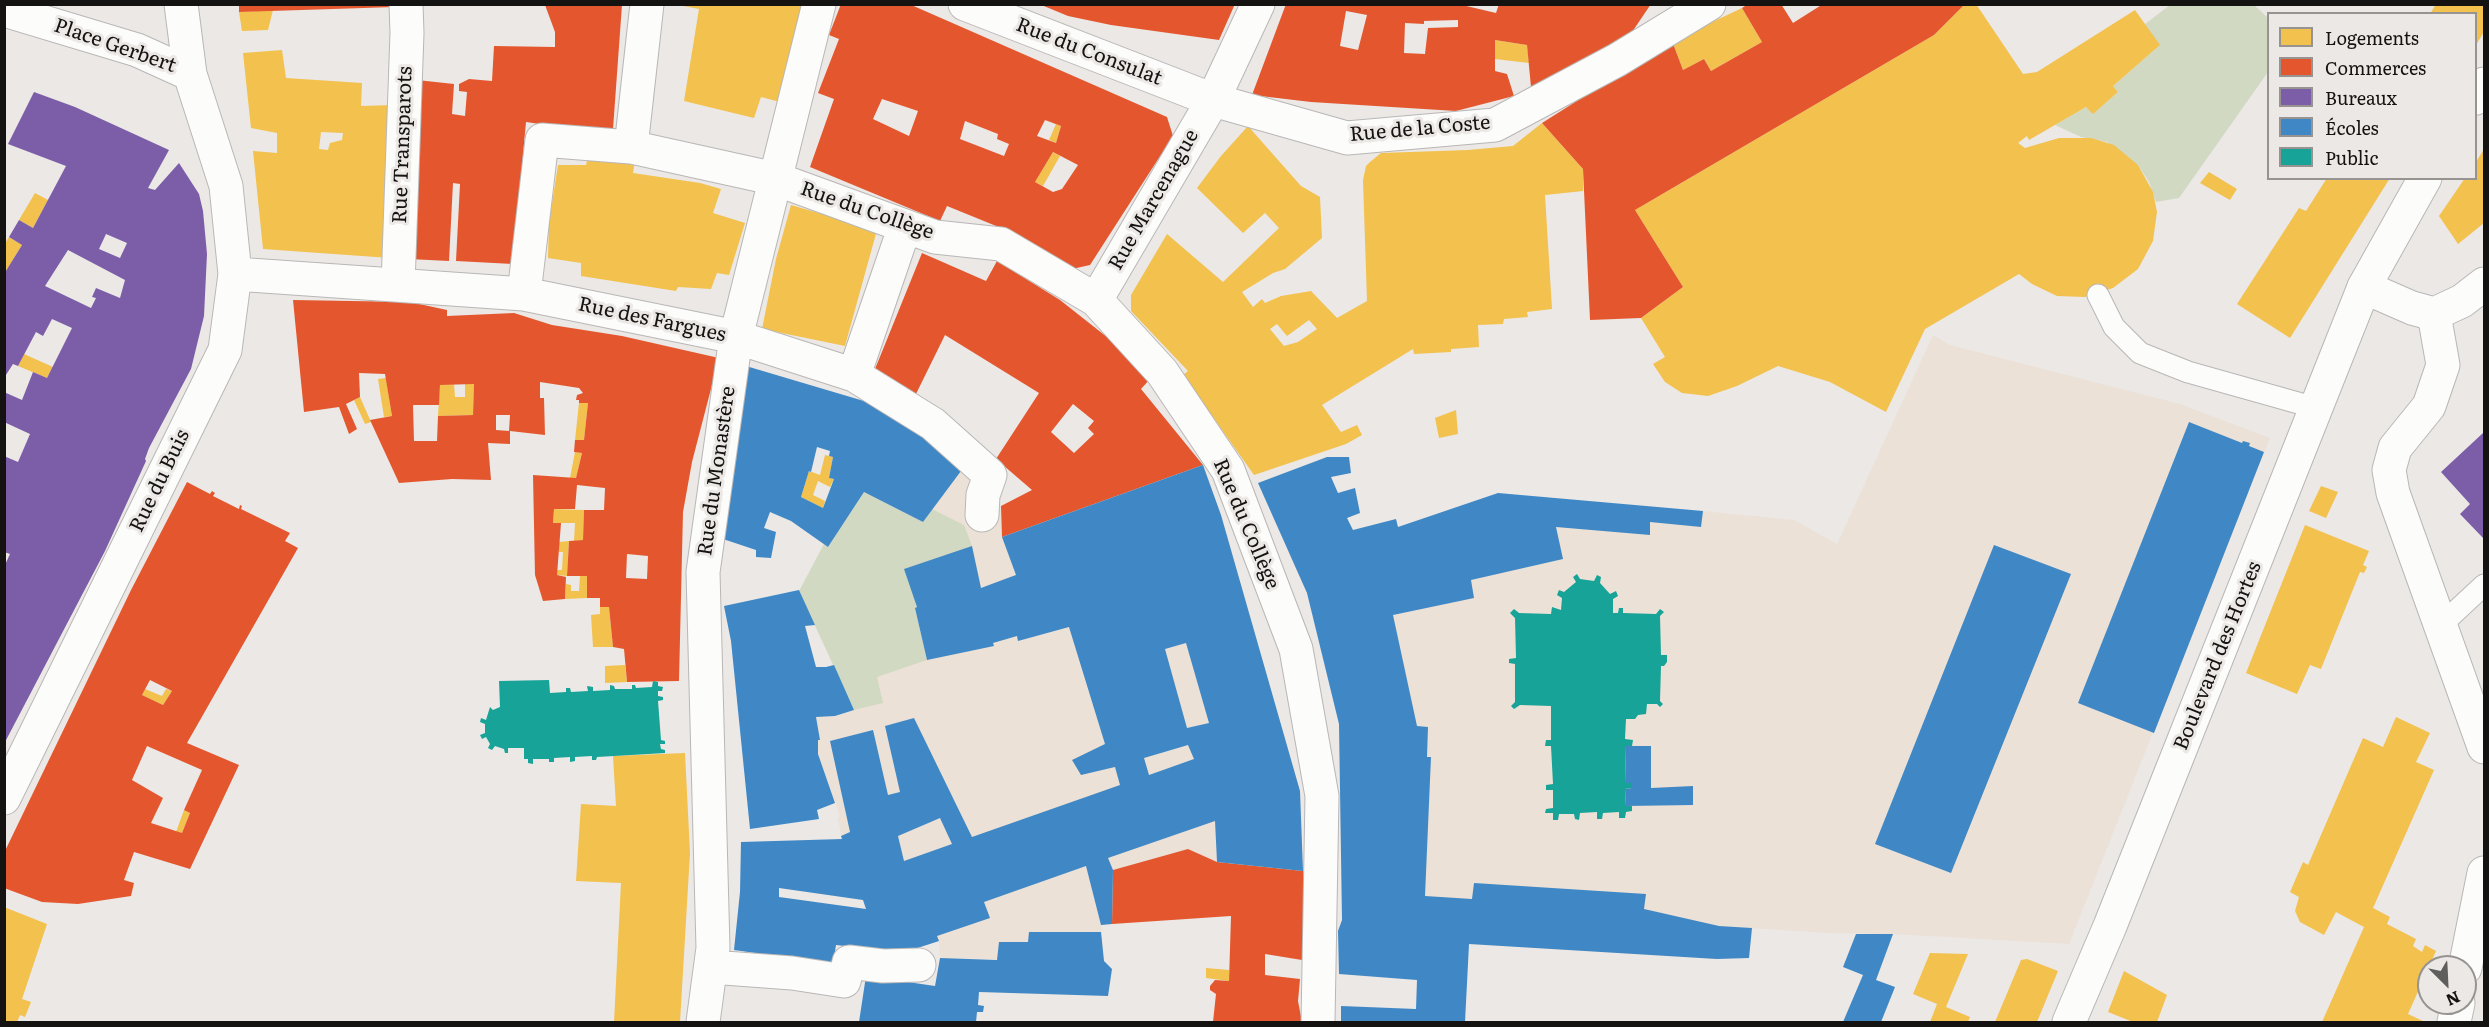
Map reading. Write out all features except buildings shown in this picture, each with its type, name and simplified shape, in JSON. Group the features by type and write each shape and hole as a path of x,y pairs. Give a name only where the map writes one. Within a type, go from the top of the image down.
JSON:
{"street":[{"name":"Place Gerbert","path":"181,4 190,74 214,146"},
{"name":"Rue Transparots","path":"398,285 406,4"},
{"path":"631,147 647,4"},
{"name":"Rue du Monastère","path":"703,1023 712,957 703,572 736,337 819,4"},
{"name":"Rue du Consulat","path":"965,4 1213,100"},
{"name":"Rue Marcenague","path":"1096,300 1213,100 1258,4"},
{"name":"Rue de la Coste","path":"1213,100 1347,138 1495,125 1617,60 1709,4"},
{"name":"Place Gerbert","path":"4,10 137,50 190,74"},
{"name":"Rue du Collège","path":"525,294 542,140 631,147 776,179 935,237 1001,244 1096,300 1162,372 1228,470 1296,649 1322,796 1318,1023"},
{"name":"Rue du Buis","path":"4,798 225,350 235,274 226,186 214,146"},
{"name":"Boulevard des Hortes","path":"2069,1023 2364,287 2424,180"},
{"path":"854,375 905,226"},
{"name":"Rue des Fargues","path":"235,274 525,294 736,337 854,375 933,424 990,475 983,495 981,514"},
{"path":"2364,287 2412,308 2434,314 2462,301 2484,284"},
{"path":"2434,314 2443,365 2429,406 2395,448 2389,470 2393,493 2484,747"},
{"path":"2468,955 2484,873"},
{"path":"712,957 844,981 849,962 883,966 919,965"}],"lane":[{"path":"2098,295 2104,312 2114,327 2140,353 2188,372 2316,408"},
{"path":"2441,625 2484,585"}],"shaded area":[{"path":"1933,335 1950,345 2180,404 2270,438 2069,944 1719,926 1717,959 1469,944 1338,931 1342,920 1339,724 1307,593 1289,554 1353,530 1396,519 1398,527 1703,511 1794,520 1837,544"},
{"path":"964,467 1001,506 1002,537 1221,515 1300,791 1303,871 1217,862 1188,849 1114,870 1112,924 1101,925 1104,961 940,958 939,941 930,920 878,939 863,900 815,893 842,839 838,818 840,816 818,754 818,740 820,740 816,717 835,716 854,710 799,591 864,492 923,522"}],"green space":[{"path":"2170,5 2254,5 2267,17 2267,73 2179,198 2156,202 2149,182 2138,165 2107,142 2081,137 2055,125 2086,107 2094,113 2118,92 2113,86 2159,46 2145,24"},
{"path":"864,492 923,522 932,509 964,525 972,546 915,608 927,660 877,677 883,703 854,710 799,591 824,544 828,547"}]}
